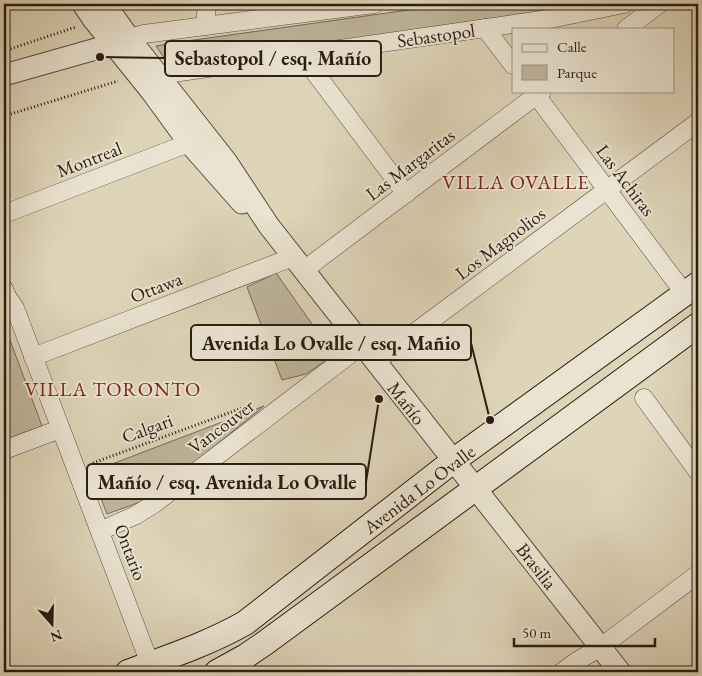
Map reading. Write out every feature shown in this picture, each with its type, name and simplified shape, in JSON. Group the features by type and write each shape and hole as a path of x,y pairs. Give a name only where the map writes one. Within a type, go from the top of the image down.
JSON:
{"main road":[{"name":"Avenida Lo Ovalle","path":"128,672 204,644 245,623 453,461 692,289"},
{"name":"Avenida Lo Ovalle","path":"217,672 265,643 698,325"}],"street":[{"name":"Mañío","path":"83,4 93,19 121,41 148,75 226,161 269,226 453,461"},
{"name":"Mañío","path":"105,4 121,41"},
{"path":"205,26 207,4"},
{"path":"4,75 144,34 322,7 374,4"},
{"name":"Sebastopol","path":"148,75 485,28 565,16 624,4"},
{"path":"627,28 659,4"},
{"path":"485,28 512,64"},
{"path":"301,54 406,194"},
{"name":"Mañío","path":"148,75 189,143 243,205 269,226"},
{"name":"Las Margaritas","path":"298,264 406,194 537,93"},
{"name":"Las Achiras","path":"537,93 607,190 692,289"},
{"name":"Los Magnolios","path":"375,362 698,122"},
{"name":"Montreal","path":"4,214 189,143"},
{"name":"Ottawa","path":"33,356 298,264"},
{"name":"Ontario","path":"4,293 14,308 33,356 150,664"},
{"name":"Vancouver","path":"100,531 136,515 154,504 362,345"},
{"path":"644,398 698,472"},
{"path":"4,450 60,429"},
{"name":"Brasilia","path":"453,461 620,672"},
{"path":"562,672 601,647 698,574"}],"path":[{"path":"4,51 77,27"},
{"path":"4,116 148,75"},
{"name":"Calgari","path":"76,469 258,402"}],"green space":[{"path":"451,4 574,4 537,12 169,65 156,46 194,40"},
{"path":"276,273 334,355 306,374 282,380 247,287"},
{"path":"4,324 42,426 4,440"},
{"path":"264,406 151,498 107,514 91,472"}],"place":[{"name":"Sebastopol / esq. Mañío","path":"100,57"},
{"name":"Mañío / esq. Avenida Lo Ovalle","path":"379,399"},
{"name":"Avenida Lo Ovalle / esq. Mañio","path":"490,420"}],"district":[{"name":"VILLA OVALLE","path":"516,182"},
{"name":"VILLA TORONTO","path":"113,389"}]}
